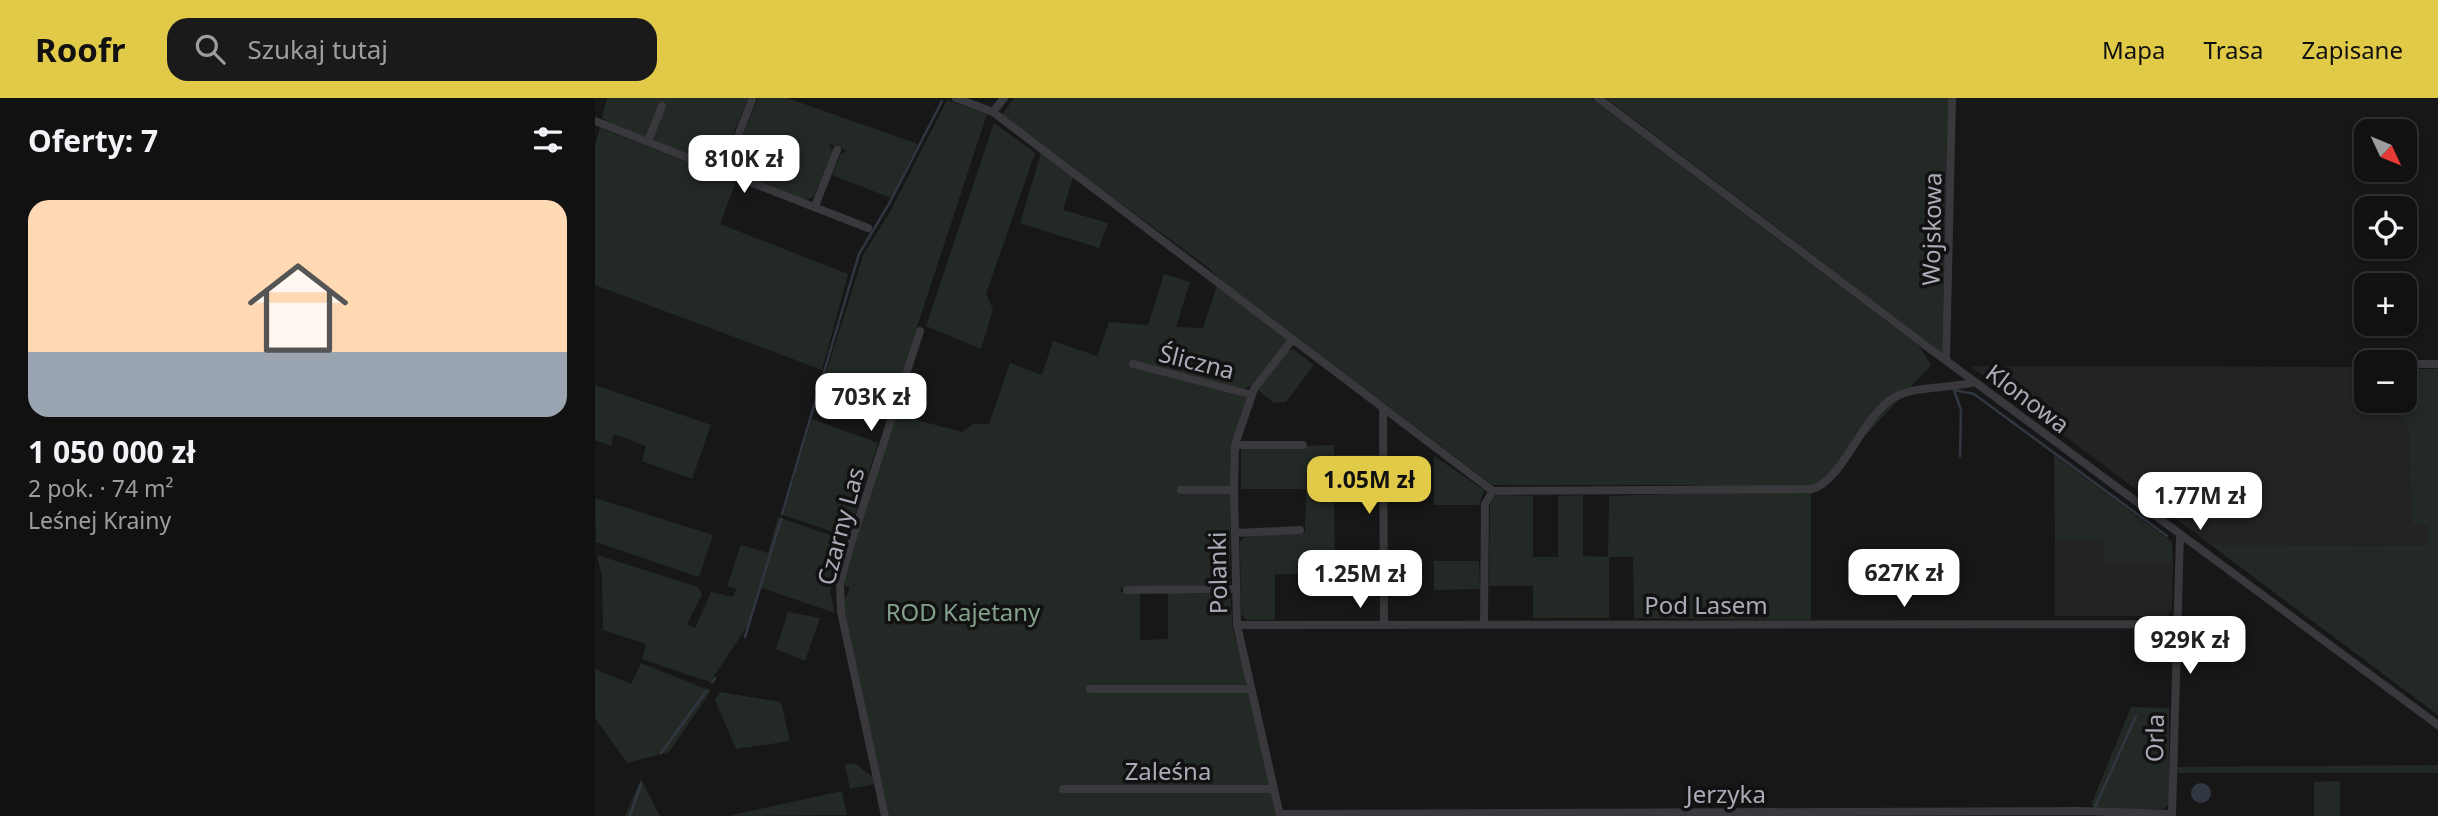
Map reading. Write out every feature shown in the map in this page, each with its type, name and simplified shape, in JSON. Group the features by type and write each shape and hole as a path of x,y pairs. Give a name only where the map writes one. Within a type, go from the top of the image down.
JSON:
{"street":[{"path":"956,98 993,112 1493,491 1812,489 1830,477 1875,415 1895,397 1975,382"},
{"path":"993,112 1004,98"},
{"name":"Klonowa","path":"1598,98 1945,360 2438,725"},
{"name":"Wojskowa","path":"1945,360 1952,98"},
{"path":"724,172 752,100"},
{"path":"648,141 662,106"},
{"path":"595,121 868,228"},
{"path":"815,206 837,150"},
{"name":"Czarny Las","path":"885,816 841,612 839,590 851,543 920,331"},
{"name":"Polanki","path":"1280,815 1237,625 1235,444 1252,395 1292,340"},
{"name":"Śliczna","path":"1133,364 1252,395"},
{"path":"2417,364 2438,364"},
{"path":"1383,408 1384,625"},
{"path":"1235,444 1303,445"},
{"path":"1181,490 1234,489"},
{"path":"1484,623 1485,504 1493,491"},
{"path":"1235,533 1300,530"},
{"name":"Orla","path":"2172,815 2180,535"},
{"path":"1127,590 1235,589"},
{"name":"Pod Lasem","path":"1237,625 2176,624"},
{"path":"1090,689 1250,689"},
{"name":"Zaleśna","path":"1063,789 1273,789"},
{"name":"Jerzyka","path":"1280,815 2066,811 2172,815"}],"shaded area":[{"path":"1970,366 2354,367 2354,413 2397,413 2408,430 2412,525 2428,525 2429,546 2211,545"},
{"path":"2103,540 2104,562 2173,562 2172,610 2166,616 2055,616 2055,541"},
{"path":"2201,783 2208,786 2211,793 2208,800 2201,803 2194,800 2191,793 2194,786"}],"green space":[{"path":"607,98 748,98 720,166 610,123 602,118"},
{"path":"758,98 787,98 918,144 891,198 832,175 841,154 847,151 829,144 832,152 814,196 805,201 730,169"},
{"path":"1014,98 1591,98 1919,346 1931,365 1811,494 1811,620 1634,618 1633,557 1609,557 1609,618 1533,618 1533,586 1489,586 1490,504 1496,495 1533,496 1533,557 1558,557 1558,496 1583,495 1583,556 1608,557 1609,496 1766,491 1690,485 1493,485 1228,286 1205,265 1001,116"},
{"path":"1606,98 1948,98 1942,353"},
{"path":"947,100 987,114 888,415 821,389 864,253 890,212"},
{"path":"994,123 1035,153 986,294 993,309 981,349 926,326"},
{"path":"600,128 736,181 720,224 848,274 822,370 595,285 595,146"},
{"path":"1041,153 1073,177 1063,210 1108,223 1099,248 1020,223"},
{"name":"ROD Kajetany","path":"1164,274 1190,282 1176,327 1203,328 1217,286 1288,340 1252,385 1243,390 1132,361 1130,367 1247,398 1231,493 1230,585 1122,587 1120,592 1140,593 1140,640 1168,639 1168,593 1230,594 1233,630 1247,683 1088,686 1087,692 1249,692 1270,785 1063,786 1271,793 1276,816 889,816 842,605 850,588 842,584 894,414 962,432 973,424 989,424 1010,363 1042,375 1053,341 1097,356 1109,322 1148,325"},
{"path":"1293,349 1314,365 1286,402 1274,403 1258,390 1287,351"},
{"path":"2417,369 2438,369 2438,715 2211,545 2428,546 2428,525 2412,525 2408,430 2397,413 2417,413"},
{"path":"595,385 711,425 692,479 642,461 646,446 614,434 611,446 595,440"},
{"path":"812,419 878,443 848,537 783,515"},
{"path":"1334,445 1334,455 1379,455 1380,482 1334,483 1335,574 1275,574 1275,620 1247,620 1241,614 1240,542 1246,536 1305,533 1306,489 1241,489 1241,447"},
{"path":"2054,455 2172,542 2173,562 2104,562 2103,540 2055,541"},
{"path":"1434,456 1484,490 1479,505 1434,505"},
{"path":"595,498 713,535 699,577 596,542"},
{"path":"778,517 841,539 845,546 830,590 835,613 759,587 748,625 710,682 642,659 646,644 603,630 602,577 597,555 698,587 702,595 687,624 695,628 711,592 733,597 736,589 727,586 741,545 768,553"},
{"path":"1434,561 1479,561 1480,589 1434,590"},
{"path":"788,612 820,618 805,661 776,649"},
{"path":"641,663 711,691 669,752 627,763 595,718 595,669 631,684"},
{"path":"720,692 781,702 790,741 736,749 715,700"},
{"path":"2131,707 2169,708 2169,804 2163,809 2098,809 2091,805"},
{"path":"854,763 873,777 875,784 850,789 845,765"},
{"path":"2438,765 2438,773 2178,773 2177,767"},
{"path":"641,779 660,816 625,816"},
{"path":"2340,781 2340,816 2314,816 2314,782"},
{"path":"842,791 847,815 728,816"}],"waterway":[{"path":"782,514 859,254 890,202 942,101"},
{"path":"1960,456 1961,410 1954,390 1974,394 2167,536"},
{"path":"745,637 781,519"},
{"path":"712,682 715,678"},
{"path":"661,753 707,690"},
{"path":"2095,807 2136,716"},
{"path":"630,816 641,784"}]}
